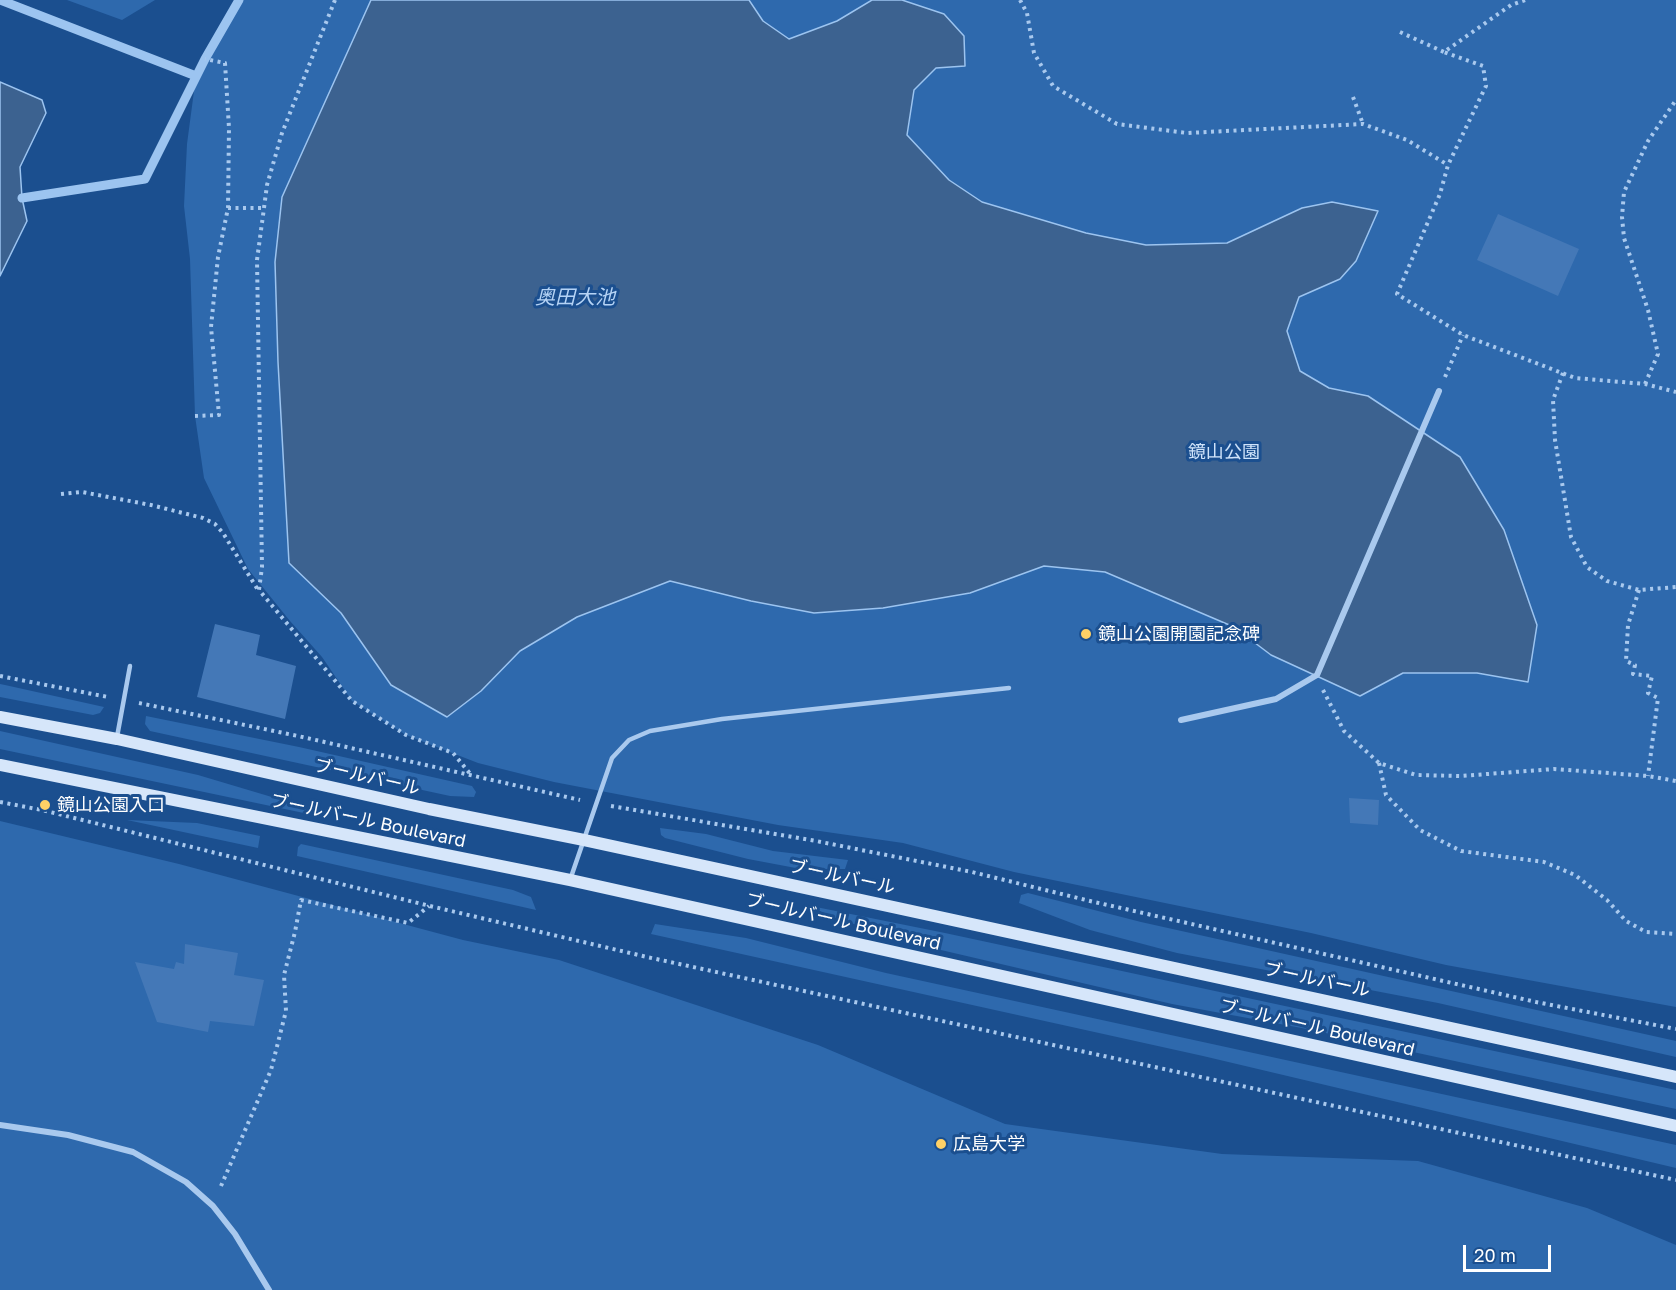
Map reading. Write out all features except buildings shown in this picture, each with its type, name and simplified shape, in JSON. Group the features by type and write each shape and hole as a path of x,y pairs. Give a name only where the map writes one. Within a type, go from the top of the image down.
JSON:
{"street":[{"path":"1181,720 1275,699 1317,675 1439,391"},
{"name":"ブールバール","path":"0,717 584,840 1676,1077"},
{"name":"ブールバール Boulevard","path":"0,765 570,880 1676,1126"},
{"path":"0,1125 68,1136 133,1152 186,1182 213,1206 236,1234 269,1290"}],"lane":[{"path":"117,740 130,666"},
{"path":"570,880 612,758 629,740 650,731 722,719 1009,688"}],"path":[{"path":"259,590 262,567 257,260 267,185 282,133 335,0"},
{"path":"1020,0 1027,13 1034,53 1053,86 1117,124 1187,133 1364,124 1407,140 1448,165"},
{"path":"1444,52 1511,6 1526,0"},
{"path":"1400,32 1444,52 1484,66 1486,86 1448,165 1440,194 1397,294 1463,335 1575,378 1645,384 1676,392"},
{"path":"195,416 219,415 211,327 218,257 228,208 230,128 225,63 205,58"},
{"path":"1353,98 1364,124"},
{"path":"1645,384 1658,354 1648,310 1624,238 1622,218 1624,192 1648,141 1676,100"},
{"path":"228,208 264,208"},
{"path":"1439,391 1463,335"},
{"path":"1563,373 1553,400 1555,440 1571,537 1587,567 1607,581 1639,590 1676,587"},
{"path":"61,494 82,492 139,503 203,518 215,524 259,590 352,701 406,735 453,753 472,776"},
{"path":"1639,590 1628,626 1626,661 1635,665 1633,674 1652,676 1648,693 1658,698 1648,776"},
{"path":"0,676 298,736 595,803 816,841 972,872 1536,1002 1676,1029"},
{"path":"1326,696 1344,731 1378,763 1416,775 1461,776 1554,768 1648,776 1676,781"},
{"path":"1378,763 1386,795 1420,831 1461,851 1544,862 1575,875 1607,900 1626,921 1646,932 1676,934"},
{"path":"0,802 42,810 647,957 1676,1180"},
{"path":"220,1186 271,1070 286,1011 284,975 296,932 301,900 408,923 430,906"}],"green space":[{"path":"67,0 155,0 122,20"},
{"name":"鏡山公園","path":"239,0 1676,0 1676,1007 1446,965 1311,933 1014,872 903,843 778,825 554,782 478,763 406,735 352,701 322,657 248,569 204,478 195,416 190,259 184,206 187,144 196,76"},
{"path":"0,684 104,707 100,713 93,715 0,697"},
{"path":"146,716 299,747 472,786 476,792 474,797 450,796 150,731 145,724"},
{"path":"0,731 198,775 302,806 318,816 0,749"},
{"path":"127,820 197,823 260,836 258,848"},
{"name":"広島大学","path":"0,821 179,864 463,940 559,960 818,1045 1005,1124 1222,1154 1418,1161 1587,1208 1676,1245 1676,1290 0,1290"},
{"path":"660,828 706,834 773,851 848,860 845,869 801,869 748,859 665,838 661,835"},
{"path":"301,844 513,890 531,897 536,910 297,856 298,847"},
{"path":"1028,893 1141,922 1676,1041 1676,1057 1438,1003 1177,953 1090,930 1019,903 1021,895"},
{"path":"811,906 1676,1090 1676,1109 1307,1029 1172,1004 911,943 827,915"},
{"path":"655,924 746,938 886,973 1676,1145 1676,1168 1203,1056 651,934"}],"water":[{"name":"奥田大池","path":"371,0 749,0 763,21 789,39 837,21 872,0 902,0 944,14 964,36 965,66 936,68 914,90 907,135 949,180 982,202 1086,233 1146,245 1227,243 1302,208 1332,202 1378,211 1356,261 1340,279 1299,297 1287,331 1300,371 1329,388 1368,396 1460,457 1504,530 1537,625 1528,682 1477,673 1403,673 1360,696 1271,655 1234,627 1105,572 1044,566 970,593 883,608 814,613 751,601 670,581 577,617 520,651 481,691 447,717 391,685 341,613 289,563 275,262 282,197"},
{"path":"0,82 42,100 46,113 20,167 22,198 27,221 0,276"}],"waterway":[{"path":"0,0 196,76"},
{"path":"22,198 145,179 205,59 239,0"}],"place":[{"name":"鏡山公園開園記念碑","path":"1086,634"},
{"name":"鏡山公園入口","path":"45,805"},
{"name":"広島大学","path":"941,1144"}]}
